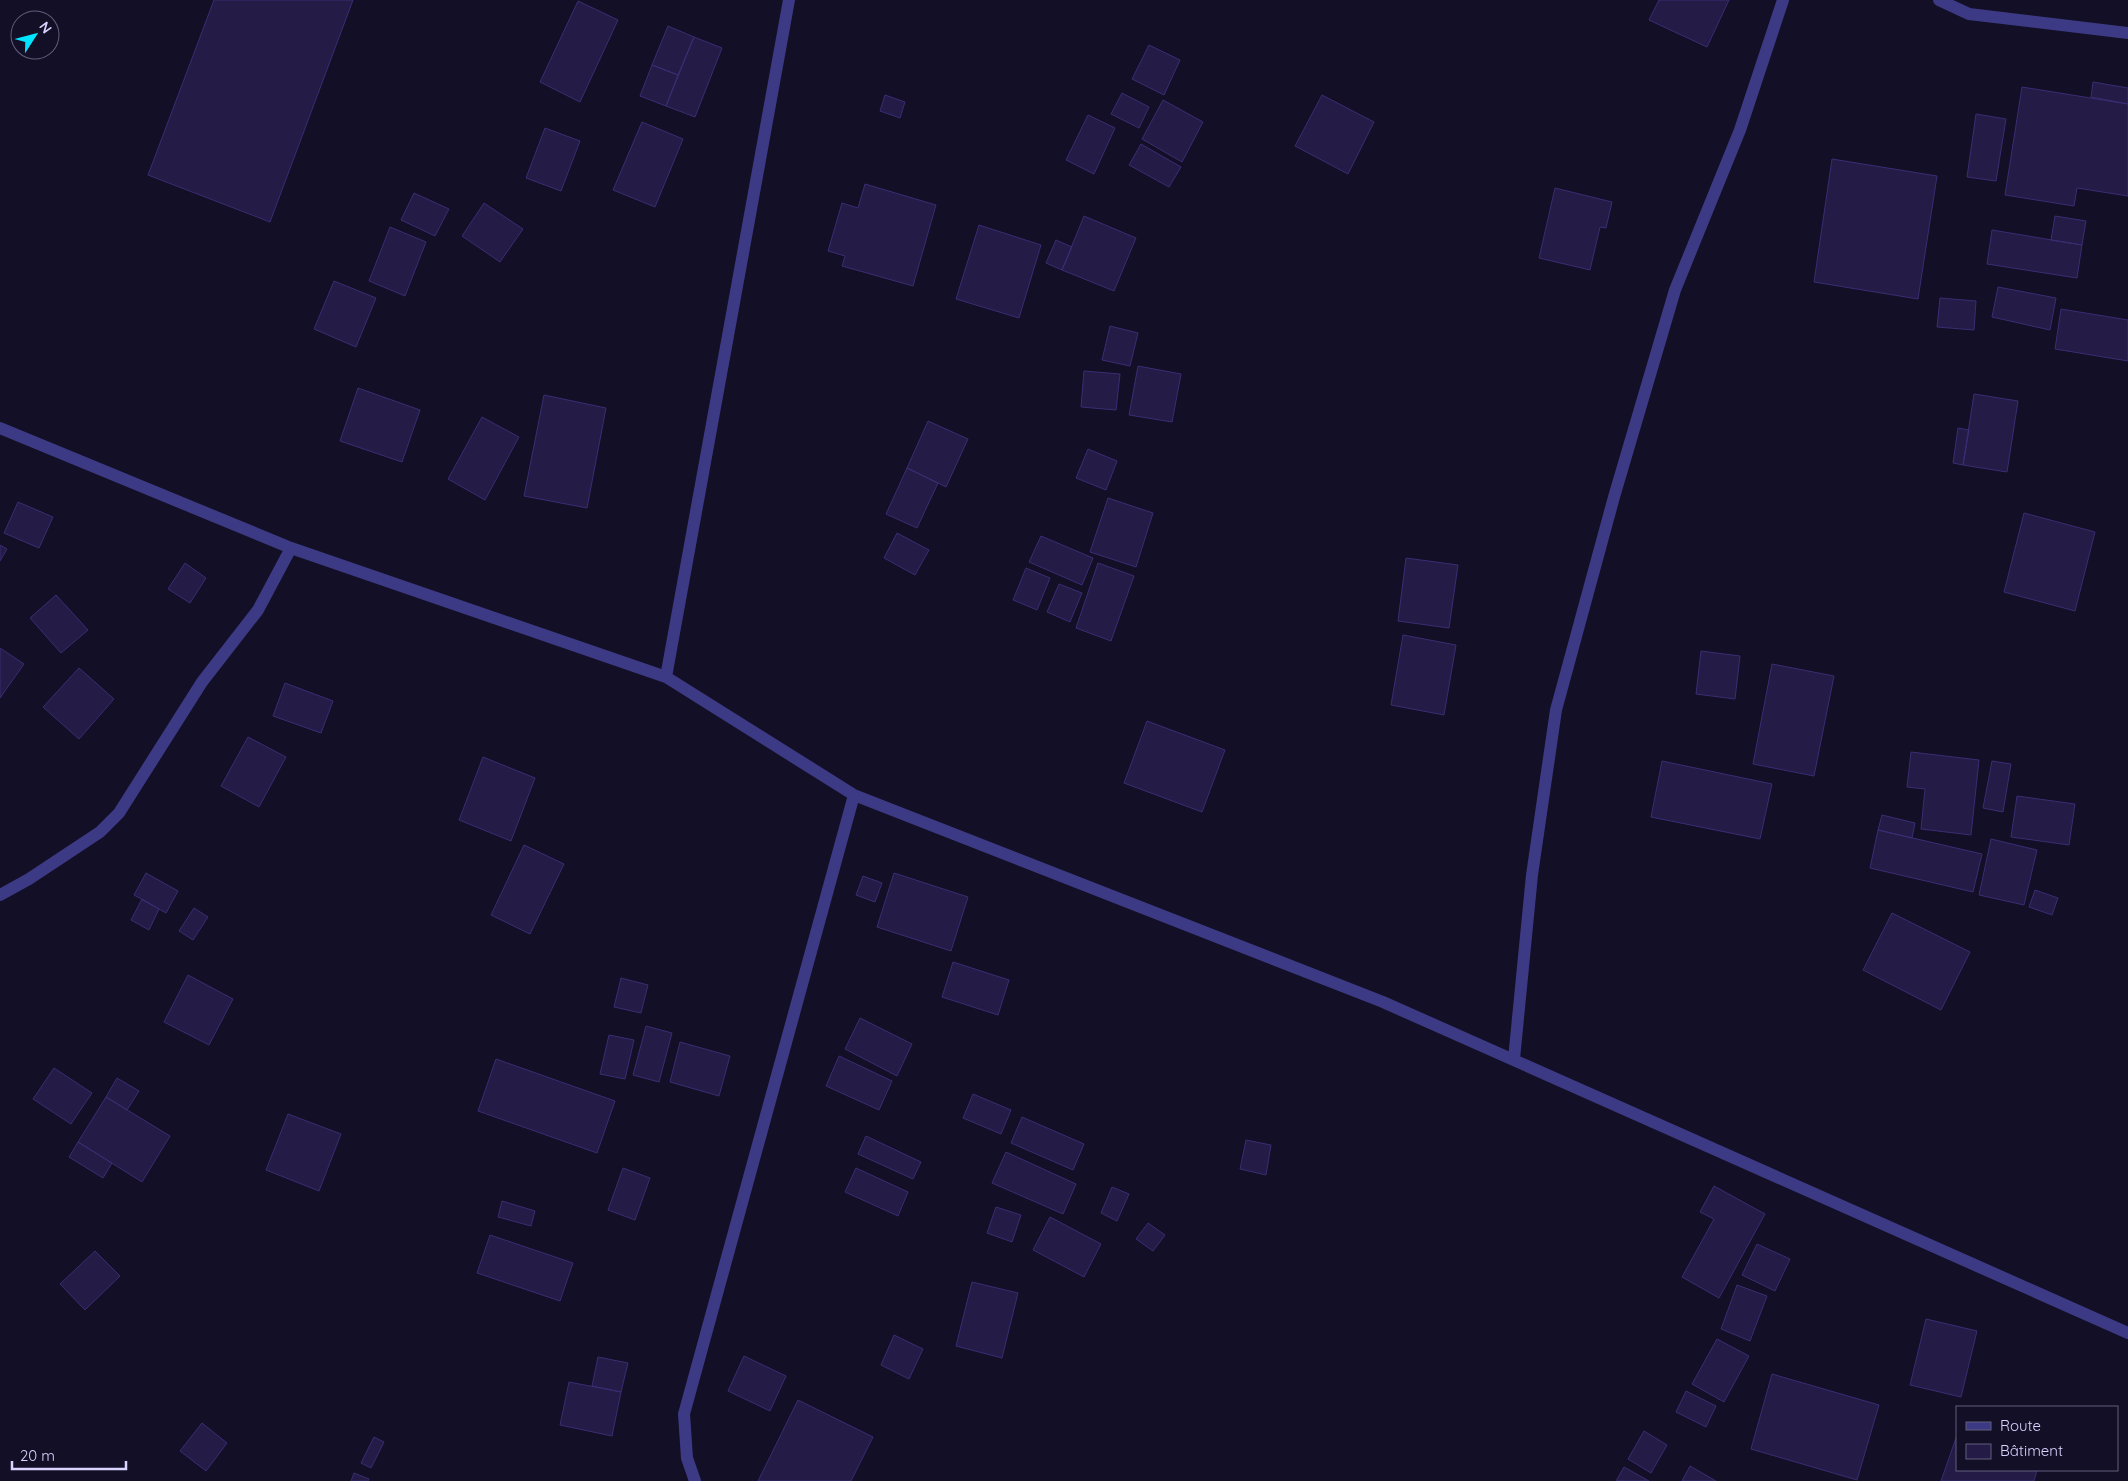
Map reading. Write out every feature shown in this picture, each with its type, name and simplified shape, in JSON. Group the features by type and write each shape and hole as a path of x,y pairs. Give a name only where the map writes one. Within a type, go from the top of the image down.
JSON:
{"street":[{"path":"666,677 789,0"},
{"path":"1514,1059 1532,875 1556,710 1614,497 1675,290 1740,130 1783,0"},
{"path":"1938,0 1968,14 2128,33"},
{"path":"0,428 291,548 666,677 854,795 1383,1002 2128,1333"},
{"path":"0,895 29,879 100,832 119,813 202,682 258,610 291,548"},
{"path":"695,1481 687,1458 684,1414 854,795"}],"building":[{"path":"214,0 353,0 270,222 148,175"},
{"path":"1659,0 1729,0 1707,47 1649,20"},
{"path":"578,1 618,20 580,102 540,82"},
{"path":"668,26 694,37 678,75 652,65"},
{"path":"694,37 722,48 695,117 666,106"},
{"path":"1149,45 1180,60 1164,95 1132,79"},
{"path":"652,65 678,75 666,106 640,96"},
{"path":"2093,82 2128,88 2128,104 2091,97"},
{"path":"2022,87 2128,104 2128,196 2077,188 2074,206 2005,195"},
{"path":"1122,93 1149,107 1139,128 1111,114"},
{"path":"885,95 905,102 900,118 880,111"},
{"path":"1322,95 1374,122 1348,174 1295,146"},
{"path":"1163,100 1203,122 1182,162 1142,139"},
{"path":"1976,114 2006,119 1996,181 1967,177"},
{"path":"1088,115 1115,128 1094,174 1066,160"},
{"path":"642,122 683,139 655,207 613,190"},
{"path":"545,128 580,141 561,191 526,178"},
{"path":"1141,144 1181,167 1169,187 1129,165"},
{"path":"1832,159 1937,176 1918,299 1814,282"},
{"path":"865,184 936,205 913,286 842,266 845,256 828,251 842,203 858,208"},
{"path":"1555,188 1612,202 1606,228 1600,227 1590,270 1539,258"},
{"path":"414,193 449,209 435,236 401,220"},
{"path":"484,203 523,229 500,262 462,236"},
{"path":"1084,216 1136,238 1114,291 1062,270"},
{"path":"2055,216 2086,221 2082,245 2051,240"},
{"path":"979,225 1041,245 1019,318 956,299"},
{"path":"390,227 426,242 405,296 369,281"},
{"path":"1992,230 2082,245 2077,278 1987,264"},
{"path":"1056,240 1072,247 1062,270 1046,263"},
{"path":"334,281 376,298 356,347 314,329"},
{"path":"1998,287 2056,298 2050,330 1992,317"},
{"path":"1940,298 1976,301 1974,330 1937,327"},
{"path":"2061,309 2128,320 2128,361 2055,349"},
{"path":"1110,326 1138,333 1130,366 1102,360"},
{"path":"1138,366 1181,374 1172,422 1129,415"},
{"path":"1084,371 1120,374 1116,410 1081,407"},
{"path":"358,388 420,410 402,462 340,441"},
{"path":"1974,394 2018,401 2007,472 1963,465"},
{"path":"544,395 606,408 587,508 524,496"},
{"path":"482,417 519,437 485,500 448,479"},
{"path":"928,421 968,439 946,487 907,468"},
{"path":"1958,428 1969,430 1963,465 1953,463"},
{"path":"1088,449 1117,461 1106,490 1076,478"},
{"path":"907,468 938,483 917,528 886,514"},
{"path":"1108,498 1153,513 1136,567 1090,552"},
{"path":"18,502 53,517 39,548 4,533"},
{"path":"2024,513 2095,532 2075,611 2004,592"},
{"path":"897,533 929,550 915,575 884,558"},
{"path":"1041,536 1093,558 1082,585 1029,562"},
{"path":"0,545 7,549 0,561"},
{"path":"1406,558 1458,565 1449,628 1398,621"},
{"path":"185,563 206,578 190,603 168,589"},
{"path":"1098,563 1134,576 1111,641 1076,628"},
{"path":"1026,568 1050,578 1037,610 1013,600"},
{"path":"1059,584 1082,593 1070,622 1047,612"},
{"path":"56,595 88,630 61,653 30,618"},
{"path":"1403,635 1456,645 1444,715 1391,705"},
{"path":"0,648 24,664 0,698"},
{"path":"1701,651 1740,656 1735,699 1696,694"},
{"path":"1772,664 1834,676 1814,776 1753,764"},
{"path":"79,668 114,699 79,739 43,707"},
{"path":"285,683 333,701 321,733 273,716"},
{"path":"1147,721 1225,750 1202,812 1124,783"},
{"path":"248,737 286,757 259,807 221,786"},
{"path":"1911,752 1979,760 1971,835 1921,829 1925,789 1907,787"},
{"path":"483,757 535,778 511,841 459,820"},
{"path":"1662,761 1772,784 1760,839 1651,817"},
{"path":"1992,761 2011,764 2003,812 1983,808"},
{"path":"2017,796 2075,804 2069,845 2011,837"},
{"path":"1882,815 1915,823 1912,838 1878,830"},
{"path":"1878,830 1982,854 1973,892 1870,868"},
{"path":"1991,839 2037,850 2024,905 1979,895"},
{"path":"524,845 564,864 530,934 491,915"},
{"path":"146,873 178,891 166,913 134,895"},
{"path":"894,873 968,897 951,951 877,927"},
{"path":"863,876 882,883 875,902 856,895"},
{"path":"2035,890 2058,898 2052,915 2029,907"},
{"path":"142,899 159,909 149,930 131,920"},
{"path":"194,908 208,917 193,940 179,931"},
{"path":"1892,913 1970,952 1941,1010 1863,970"},
{"path":"953,962 1009,980 998,1015 942,997"},
{"path":"188,975 233,999 209,1045 164,1022"},
{"path":"621,978 648,985 641,1013 614,1007"},
{"path":"860,1018 912,1044 897,1076 845,1049"},
{"path":"646,1026 672,1033 659,1082 633,1075"},
{"path":"609,1035 634,1040 625,1079 600,1074"},
{"path":"680,1042 730,1056 719,1096 670,1082"},
{"path":"839,1056 892,1081 879,1110 826,1086"},
{"path":"496,1059 615,1101 597,1153 478,1111"},
{"path":"54,1068 92,1093 71,1124 33,1099"},
{"path":"117,1078 139,1091 127,1110 106,1097"},
{"path":"973,1094 1011,1110 1001,1134 963,1118"},
{"path":"106,1097 170,1136 142,1182 78,1142"},
{"path":"288,1114 341,1134 319,1191 266,1170"},
{"path":"1022,1117 1084,1144 1073,1170 1011,1143"},
{"path":"866,1136 921,1162 913,1179 858,1154"},
{"path":"1246,1140 1271,1145 1266,1175 1240,1169"},
{"path":"78,1142 112,1163 103,1178 69,1157"},
{"path":"1006,1152 1076,1184 1063,1214 992,1183"},
{"path":"623,1168 650,1178 635,1220 608,1210"},
{"path":"856,1168 908,1192 898,1216 845,1192"},
{"path":"1714,1186 1765,1214 1719,1298 1682,1277 1714,1219 1700,1212"},
{"path":"1112,1187 1129,1194 1117,1221 1101,1213"},
{"path":"502,1201 535,1211 531,1226 498,1217"},
{"path":"996,1207 1021,1215 1012,1242 987,1233"},
{"path":"1050,1217 1101,1244 1084,1277 1033,1250"},
{"path":"1148,1223 1165,1235 1153,1251 1136,1239"},
{"path":"490,1235 573,1263 560,1301 477,1273"},
{"path":"1757,1244 1790,1259 1775,1291 1742,1275"},
{"path":"95,1251 120,1276 85,1310 60,1284"},
{"path":"972,1282 1018,1293 1002,1358 956,1346"},
{"path":"1737,1285 1767,1296 1750,1341 1721,1329"},
{"path":"1926,1319 1977,1331 1961,1397 1910,1385"},
{"path":"894,1335 923,1349 909,1379 881,1365"},
{"path":"1717,1339 1749,1356 1724,1402 1692,1384"},
{"path":"744,1356 786,1376 770,1411 728,1391"},
{"path":"598,1357 628,1363 621,1392 592,1386"},
{"path":"1772,1374 1879,1405 1857,1480 1751,1449"},
{"path":"569,1382 621,1392 612,1436 560,1425"},
{"path":"1686,1391 1716,1406 1706,1427 1676,1412"},
{"path":"798,1400 873,1437 851,1481 758,1481"},
{"path":"202,1423 227,1443 206,1471 180,1451"},
{"path":"1644,1431 1667,1445 1651,1473 1628,1459"},
{"path":"374,1437 384,1442 371,1468 361,1463"},
{"path":"1956,1438 1956,1471 2037,1471 2034,1481 1941,1481"},
{"path":"1690,1466 1716,1481 1682,1481"},
{"path":"1624,1467 1649,1481 1616,1481"},
{"path":"354,1473 369,1479 368,1481 351,1481"}]}
